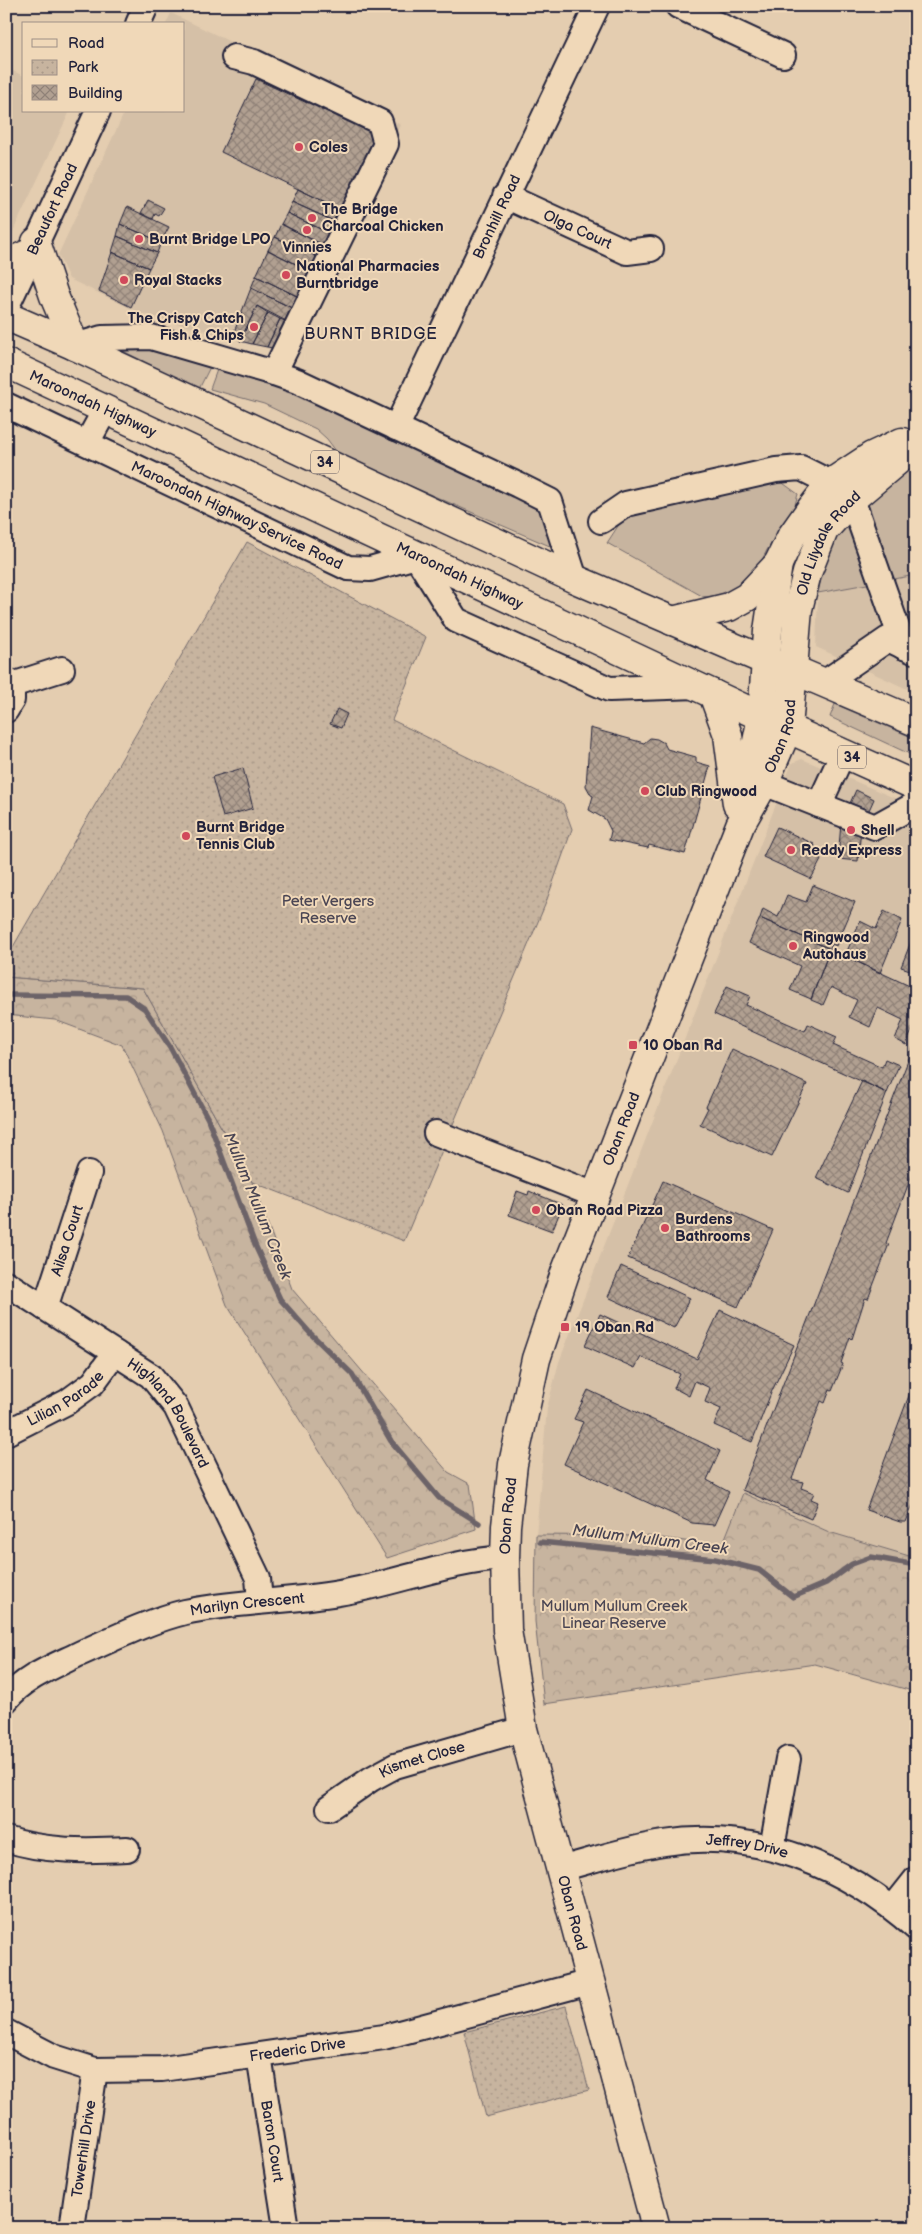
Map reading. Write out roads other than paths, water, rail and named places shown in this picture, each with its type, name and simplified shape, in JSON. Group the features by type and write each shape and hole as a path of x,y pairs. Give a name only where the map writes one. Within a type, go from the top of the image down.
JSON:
{"main road":[{"path":"6,264 34,247 74,346"},
{"name":"34","path":"6,316 575,579 766,661 794,670 916,722"},
{"name":"Maroondah Highway","path":"6,363 762,717 916,786"},
{"name":"Old Lilydale Road","path":"794,670 798,610 807,573 842,491 872,456 899,442 916,439"},
{"name":"Old Lilydale Road","path":"766,661 772,592 778,564 791,537 810,510 916,445"},
{"path":"672,621 729,607 747,596 778,564"},
{"name":"Oban Road","path":"740,825 762,717 766,661"},
{"name":"Oban Road","path":"656,2228 524,1730 508,1630 505,1558 506,1526 513,1464 536,1359 565,1273 740,825 764,784 788,728 794,670"},
{"path":"706,690 728,735 740,825"}],"street":[{"path":"139,22 146,6"},
{"name":"Bronhill Road","path":"396,428 597,6"},
{"path":"678,6 783,55"},
{"path":"234,57 254,62 380,122 386,144 274,374"},
{"name":"Beaufort Road","path":"6,308 98,112"},
{"name":"Olga Court","path":"505,196 627,252 651,249"},
{"path":"74,346 102,338 151,337 297,381 518,484 550,501 575,579"},
{"name":"Maroondah Highway Service Road","path":"6,406 88,443 348,568 370,569 416,556"},
{"path":"88,443 105,410"},
{"name":"Old Lilydale Road","path":"601,521 626,504 776,470 801,468 842,491"},
{"path":"842,491 910,650"},
{"path":"416,556 456,620 609,688 706,690"},
{"path":"824,684 888,639 910,650"},
{"path":"6,710 12,700 9,682 62,669"},
{"path":"819,805 843,753"},
{"path":"764,784 875,827 916,804"},
{"path":"436,1133 595,1196"},
{"name":"Ailsa Court","path":"45,1308 89,1174"},
{"name":"Highland Boulevard","path":"6,1282 151,1376 176,1407 258,1578 260,1601"},
{"name":"Lilian Parade","path":"6,1433 67,1402 93,1383 115,1354"},
{"name":"Marilyn Crescent","path":"6,1700 16,1688 41,1672 134,1629 183,1613 260,1601 339,1593 461,1563 505,1558"},
{"name":"Kismet Close","path":"329,1808 395,1766 524,1730"},
{"path":"772,1848 788,1759"},
{"path":"6,1839 58,1850 92,1851 127,1848"},
{"name":"Jeffrey Drive","path":"560,1869 680,1840 736,1841 772,1848 839,1874 893,1908 916,1928"},
{"path":"893,1908 916,1879"},
{"name":"Frederic Drive","path":"6,2032 54,2057 95,2070 162,2069 384,2037 590,1982"},
{"name":"Baron Court","path":"259,2056 286,2228"},
{"name":"Towerhill Drive","path":"72,2228 95,2070"}],"waterway":[{"name":"Mullum Mullum Creek","path":"6,995 126,996 145,1009 170,1047 208,1119 255,1245 280,1299 310,1333 352,1374 391,1441 439,1498 479,1523"},
{"name":"Mullum Mullum Creek","path":"540,1542 715,1559 759,1570 793,1597 826,1583 852,1564 871,1557 916,1565"}],"place":[{"name":"Coles","path":"299,147"},
{"name":"The Bridge Charcoal Chicken","path":"312,218"},
{"name":"Vinnies","path":"307,230"},
{"name":"Burnt Bridge LPO","path":"139,239"},
{"name":"National Pharmacies Burntbridge","path":"286,275"},
{"name":"Royal Stacks","path":"124,280"},
{"name":"The Crispy Catch Fish & Chips","path":"254,327"},
{"name":"Club Ringwood","path":"645,791"},
{"name":"Shell","path":"851,830"},
{"name":"Burnt Bridge Tennis Club","path":"186,836"},
{"name":"Reddy Express","path":"791,850"},
{"name":"Ringwood Autohaus","path":"793,946"},
{"name":"10 Oban Rd","path":"633,1045"},
{"name":"Oban Road Pizza","path":"536,1210"},
{"name":"Burdens Bathrooms","path":"665,1228"},
{"name":"19 Oban Rd","path":"565,1327"}],"district":[{"name":"BURNT BRIDGE","path":"371,334"}],"park label":[{"name":"Peter Vergers Reserve","path":"328,910"},
{"name":"Mullum Mullum Creek Linear Reserve","path":"614,1614"}]}
